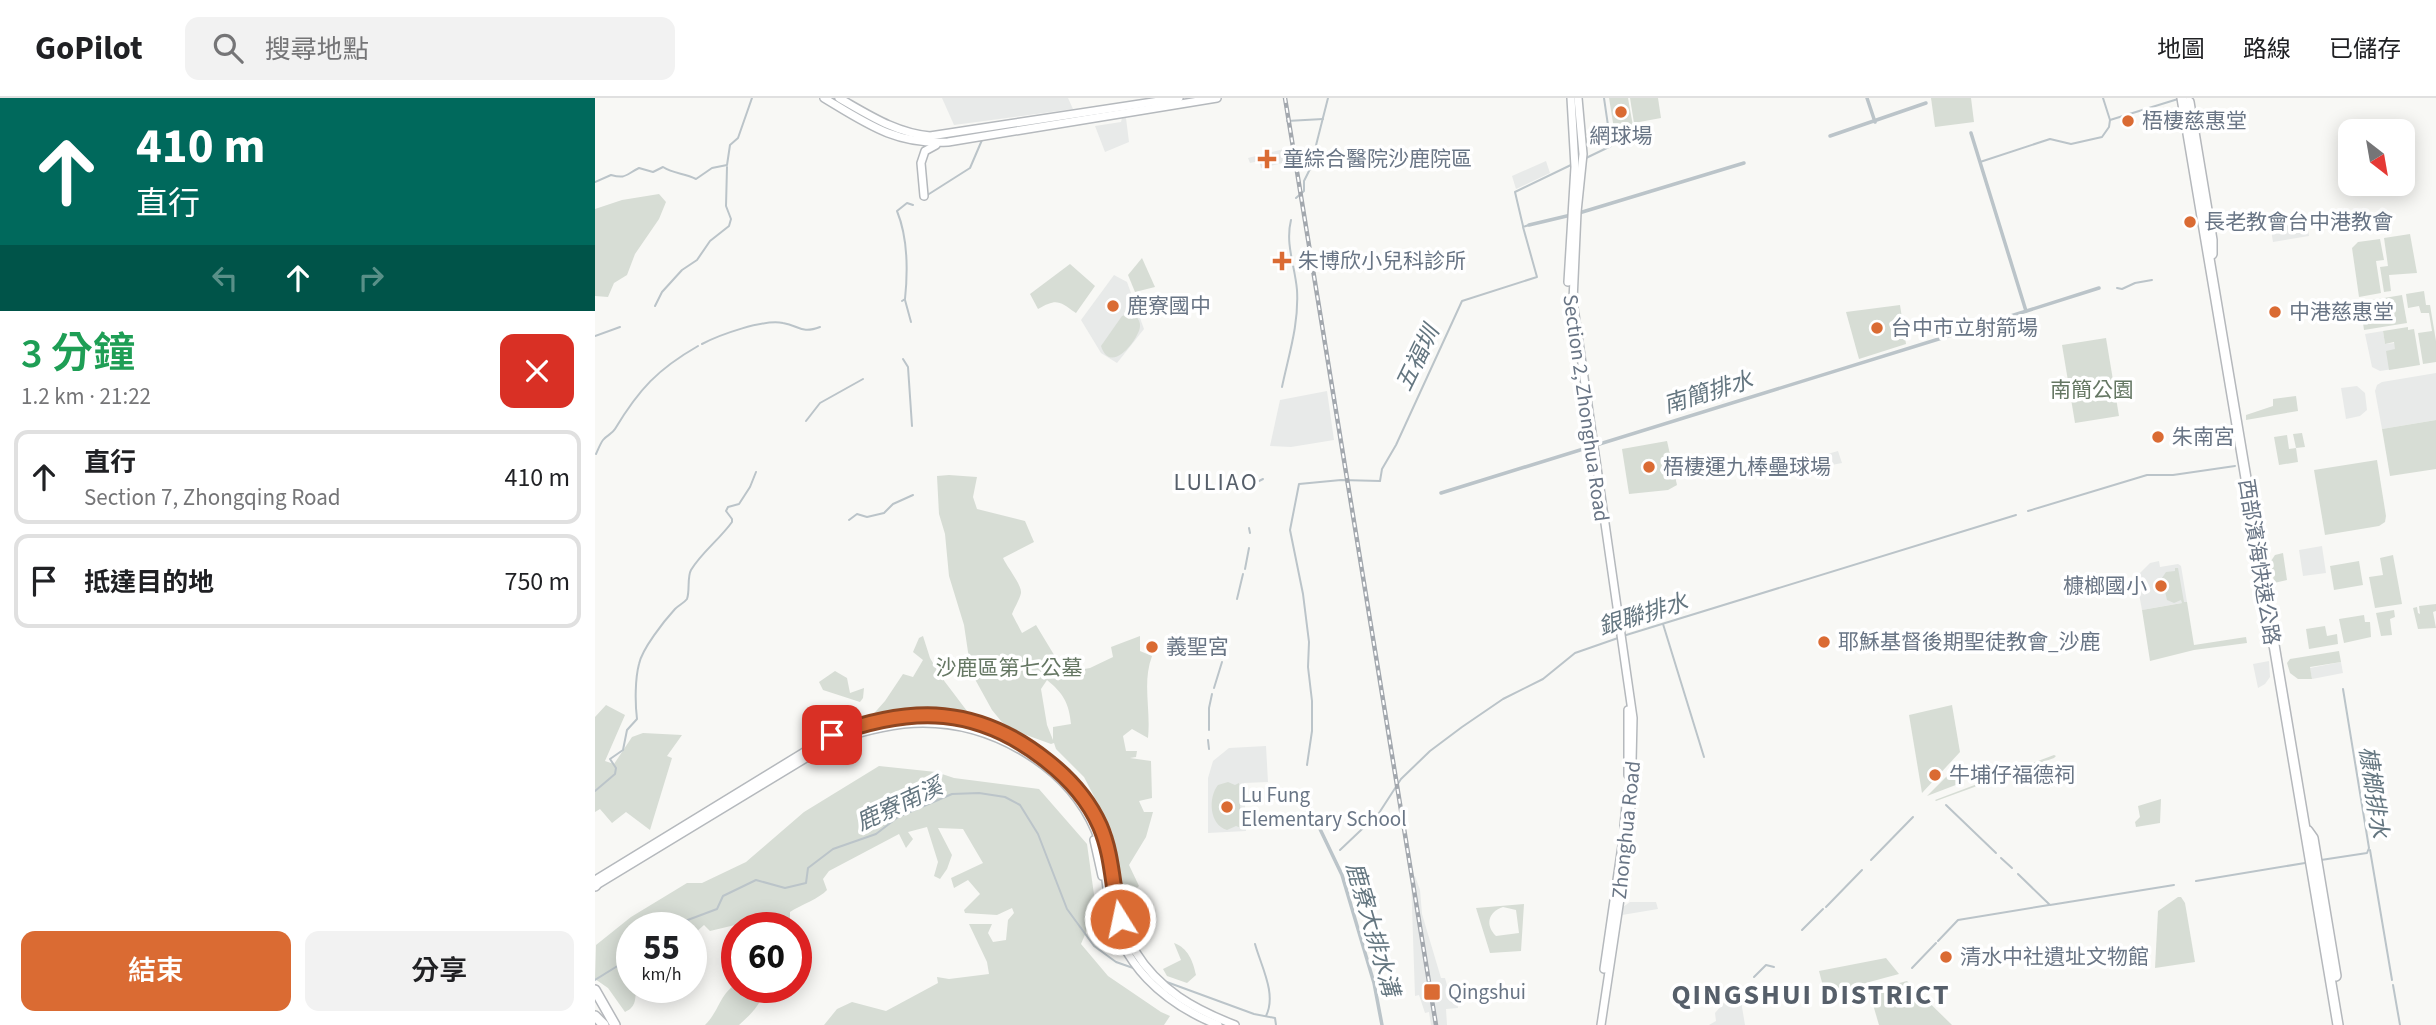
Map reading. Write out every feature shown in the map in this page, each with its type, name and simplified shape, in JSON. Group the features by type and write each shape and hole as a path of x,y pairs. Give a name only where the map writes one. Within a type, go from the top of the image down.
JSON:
{"highway":[{"name":"西部濱海快速公路","path":"2185,99 2293,763 2340,1025"},
{"path":"2181,109 2209,282 2220,318"},
{"name":"西部濱海快速公路","path":"2220,318 2340,1025"},
{"path":"2293,763 2295,794 2327,988"},
{"path":"2308,831 2313,838 2336,976"},
{"path":"595,990 615,1025"},
{"path":"595,1016 604,1025"}],"main road":[{"path":"827,98 881,127 929,140 1076,119"},
{"path":"827,98 883,132 917,142 949,142"},
{"path":"842,98 900,128 932,134 1198,98"},
{"path":"924,196 921,171 923,154 931,146 1179,98"},
{"path":"1160,102 1217,98"},
{"name":"Section 2, Zhonghua Road","path":"1573,98 1577,179 1568,279 1570,315 1621,636"},
{"name":"Section 2, Zhonghua Road","path":"1573,98 1583,147 1577,179"},
{"name":"Zhonghua Road","path":"1599,1025 1628,783 1628,715 1621,636"},
{"path":"595,886 832,735 874,722 926,715 956,717 1002,730 1038,753 1062,773 1096,824 1102,841 1119,929 1134,958 1171,998 1226,1025"},
{"path":"1071,787 1094,813 1105,837 1117,905 1130,943 1157,979 1192,1007 1235,1025"},
{"path":"1071,787 1094,841 1107,912 1126,957 1145,983 1171,1006 1206,1025"},
{"path":"1071,787 1096,832 1104,859 1113,918 1132,960 1169,1000 1193,1015 1218,1025"},
{"path":"595,880 718,808"}],"shaded area":[{"path":"942,98 1068,98 1073,109 954,125"},
{"path":"1122,118 1126,118 1129,142 1105,152 1095,126 1121,122"},
{"name":"童綜合醫院沙鹿院區","path":"1284,149 1287,162 1261,168 1259,161 1250,163 1248,158"},
{"path":"1546,161 1550,173 1516,189 1512,176"},
{"path":"2306,213 2309,236 2273,242 2269,219"},
{"name":"鹿寮國中","path":"1114,275 1127,282 1144,329 1117,363 1101,353 1081,320"},
{"path":"2383,331 2385,344 2395,343 2406,367 2380,371 2372,367 2365,334"},
{"path":"2436,373 2436,420 2382,429 2375,391 2377,385"},
{"path":"2357,386 2365,393 2367,410 2360,416 2346,419 2341,388"},
{"path":"1327,391 1334,440 1291,447 1270,446 1280,400"},
{"path":"1838,451 1842,463 1806,470 1804,467 1803,461"},
{"path":"2322,546 2326,573 2303,576 2299,550"},
{"name":"槺榔國小","path":"2159,561 2160,567 2178,564 2181,566 2187,602 2142,610 2136,577 2150,563"},
{"path":"2269,661 2270,677 2258,688 2253,664"},
{"path":"2341,662 2343,673 2312,679 2310,668"},
{"name":"Lu Fung Elementary School","path":"1266,746 1268,782 1244,783 1246,831 1208,833 1208,778 1213,761 1229,748"},
{"path":"1415,876 1420,890 1422,914 1441,978 1445,978 1448,989 1455,987 1458,1008 1446,1009 1447,1025 1431,1025 1429,1012 1425,1013 1419,995 1415,996 1411,878"},
{"path":"1630,902 1656,902 1658,909 1622,915 1623,907"},
{"path":"1736,989 1740,995 1745,1025 1709,1025 1716,1021 1715,1013"}],"green space":[{"name":"網球場","path":"1609,98 1628,98 1633,126 1614,129"},
{"path":"1630,98 1658,98 1661,118 1634,123"},
{"path":"1931,98 1971,98 1974,122 1935,127"},
{"path":"659,194 666,202 659,219 635,254 627,275 614,283 608,297 595,296 595,209 622,200"},
{"path":"2410,234 2417,273 2389,275 2391,291 2384,292 2380,267 2388,266 2384,238"},
{"path":"2380,239 2384,260 2376,261 2381,293 2359,297 2352,248 2358,242"},
{"path":"1142,258 1155,287 1135,292 1128,275"},
{"path":"1070,264 1095,286 1076,313 1058,302 1038,309 1030,294"},
{"path":"2424,291 2426,305 2430,305 2436,341 2436,362 2423,364 2418,333 2432,331 2429,313 2421,313 2419,306 2408,308 2406,294"},
{"path":"2402,295 2407,323 2364,330 2360,302"},
{"name":"台中市立射箭場","path":"1900,305 1906,344 1859,359 1846,312"},
{"path":"1128,314 1138,319 1139,331 1124,352 1111,358 1101,346 1122,316"},
{"path":"2408,327 2408,330 2414,329 2420,365 2389,370 2386,351 2395,349 2394,342 2385,344 2383,331"},
{"name":"南簡公園","path":"2106,338 2119,416 2075,423 2062,345"},
{"path":"2296,396 2298,411 2246,420 2246,415 2273,406 2273,399"},
{"path":"2436,420 2436,469 2390,476 2382,429"},
{"path":"2302,433 2305,447 2296,448 2293,434"},
{"path":"2287,435 2289,449 2296,448 2298,462 2279,465 2274,437"},
{"name":"梧棲運九棒壘球場","path":"1667,441 1677,485 1668,490 1629,494 1622,449"},
{"path":"2377,460 2385,522 2379,526 2325,535 2314,470"},
{"name":"沙鹿區第七公墓","path":"937,476 977,477 973,497 977,509 1025,521 1034,542 1003,558 1021,590 1012,614 1022,633 1036,625 1059,663 1073,671 1090,668 1113,657 1111,647 1140,636 1140,651 1152,656 1147,686 1148,738 1132,729 1123,736 1126,751 1137,751 1136,757 1130,758 1151,761 1152,798 1139,801 1144,812 1153,812 1146,837 1129,865 1139,886 1125,900 1112,831 1084,777 1056,749 1054,743 1010,729 1001,721 971,672 964,625 949,576 945,534 939,514","holes":["1047,680 1067,704 1071,724 1053,727 1053,740 1047,725 1041,689"]},
{"path":"2283,553 2287,580 2274,583 2271,561 2275,555"},
{"path":"2393,555 2402,604 2375,608 2369,577 2383,575 2380,558"},
{"path":"2359,561 2363,585 2334,590 2330,566"},
{"path":"2175,568 2178,568 2184,602 2187,602 2194,645 2246,637 2247,643 2194,650 2150,661 2142,610 2182,603 2181,600 2174,603 2167,600 2162,578 2166,572 2175,571"},
{"path":"2436,604 2436,611 2433,612 2436,628 2418,629 2413,608 2417,607 2420,614 2419,606"},
{"path":"2394,610 2395,617 2390,619 2392,635 2381,636 2376,613"},
{"path":"2364,615 2365,622 2370,622 2371,637 2344,643 2339,619"},
{"path":"2325,626 2327,636 2337,634 2338,644 2309,649 2306,629"},
{"path":"923,636 930,658 970,715 969,719 931,714 869,719 903,674 913,677 923,660 913,652 919,638"},
{"path":"2339,651 2341,662 2310,667 2312,679 2298,679 2290,673 2287,663 2290,659"},
{"path":"835,671 847,678 850,693 864,688 860,702 823,690 819,682"},
{"path":"606,705 625,715 605,761 614,764 632,737 643,733 682,735 667,756 672,758 650,830 626,812 612,823 600,809 595,812 595,717"},
{"path":"1952,705 1960,752 1922,793 1909,715"},
{"path":"2054,755 2054,758 1935,800"},
{"path":"1959,764 1961,783 1927,796"},
{"path":"879,766 936,772 954,778 1039,789 1087,844 1096,909 1081,944 1108,976 1170,1016 1164,1025 824,1025 837,1009 852,1002 886,1011 938,983 937,977 949,979 989,974 987,962 969,924 992,924 988,933 993,942 1006,940 1008,920 1014,913 1012,908 997,915 965,913 964,910 980,894 968,880 954,888 951,878 983,863 963,829 938,828 952,855 940,879 934,876 938,862 927,827 908,832 913,839 906,848 899,834 829,871 823,879 827,890 790,912 721,912 721,928 710,931 707,928 707,912 639,912 687,883 702,883 746,862 804,812"},
{"path":"1228,782 1235,785 1239,783 1241,828 1236,826 1227,830 1217,823 1212,803 1218,785"},
{"path":"2161,799 2160,823 2136,827 2135,822 2140,817 2138,806"},
{"path":"2178,897 2185,903 2195,962 2155,968 2158,911"},
{"path":"1524,904 1521,951 1490,953 1476,908","holes":["1503,907 1516,910 1519,933 1496,936 1490,928 1491,915"]},
{"path":"616,929 616,999 608,988 595,979 596,945"},
{"path":"1174,943 1186,952 1193,965 1196,975 1187,983 1167,976 1163,969 1181,960"},
{"path":"1886,958 1899,974 1825,994 1819,971"},
{"path":"1907,981 1952,1025 1879,1025 1869,991"},
{"path":"619,1003 634,1003 629,1010 625,1012"},
{"path":"721,1003 758,1003 739,1025 705,1025"}],"waterway":[{"path":"595,182 611,175 625,176 639,168 653,172 663,167 696,179 712,168 727,165 730,145 738,138 752,98"},
{"path":"1296,198 1304,191 1304,181 1310,169 1328,98"},
{"path":"1584,159 1611,146 1604,98"},
{"path":"1867,98 1875,122"},
{"path":"2103,98 2110,120 2178,99"},
{"path":"1830,136 1926,103"},
{"path":"1287,121 1323,119"},
{"path":"1980,162 2050,139 2071,144 2102,137 2110,120"},
{"path":"1971,133 2026,311"},
{"path":"929,194 970,168 982,140"},
{"path":"1579,213 1744,163"},
{"path":"1523,226 1515,192 1573,164"},
{"path":"655,306 662,292 682,270 697,260 710,241 729,226 731,219 726,206 727,167"},
{"path":"902,301 905,299 907,277 906,254 897,211 907,203 913,205"},
{"path":"1529,225 1571,215"},
{"path":"1282,387 1293,339 1297,303 1290,246 1291,220"},
{"name":"五福圳","path":"1307,765 1312,731 1309,642 1303,594 1290,530 1299,484 1341,480 1380,481 1382,469 1396,445 1462,301 1537,277 1523,227 1529,225"},
{"path":"2117,288 2152,280"},
{"name":"南簡排水","path":"1998,320 2099,288"},
{"path":"905,300 911,322"},
{"path":"702,344 730,332 764,323 783,323 804,330 820,327"},
{"name":"南簡排水","path":"1441,493 1984,325"},
{"path":"595,336 620,327"},
{"path":"596,454 603,440 614,431 632,402 651,381 698,346"},
{"path":"903,359 908,367 912,426"},
{"path":"806,421 820,403 863,379"},
{"name":"銀聯排水","path":"2028,511 2147,475 2173,475 2235,466"},
{"path":"595,791 615,774 616,768 610,759 623,750 627,730 637,719 637,677 644,651 665,621 687,599 691,570 732,522 726,511 728,507 739,504 756,472"},
{"path":"1259,481 1263,479"},
{"path":"849,520 857,514 867,517 884,513 893,504 913,495"},
{"name":"銀聯排水","path":"1623,636 2016,515"},
{"path":"1249,528 1250,533"},
{"path":"1245,569 1249,548"},
{"path":"1237,599 1243,574"},
{"path":"1663,624 1704,757"},
{"name":"銀聯排水","path":"1340,850 1379,813 1401,779 1430,751 1503,699 1543,679 1575,653 1618,638"},
{"path":"1226,653 1228,639"},
{"path":"1214,688 1222,662"},
{"name":"槺榔排水","path":"2321,860 2367,853 2369,848 2343,689"},
{"path":"1209,730 1212,694"},
{"path":"1208,740 1209,749"},
{"name":"鹿寮南溪","path":"707,913 717,909 723,896 756,880 785,888 806,883 808,868 833,849 876,834 898,817 952,794 979,793 1005,797 1020,805 1038,834 1067,909 1094,946 1116,962 1136,969"},
{"name":"槺榔排水","path":"1946,805 1996,853"},
{"name":"鹿寮大排水溝","path":"1309,806 1342,875 1374,983 1382,1025"},
{"name":"槺榔排水","path":"1871,860 1913,817"},
{"path":"2370,850 2392,980"},
{"name":"槺榔排水","path":"2001,858 2012,868"},
{"name":"槺榔排水","path":"2196,881 2305,863"},
{"name":"槺榔排水","path":"1826,907 1862,870"},
{"name":"槺榔排水","path":"2018,874 2050,905 2174,885"},
{"path":"1938,941 1958,920 2049,905"},
{"name":"槺榔排水","path":"1802,930 1823,909"},
{"path":"1912,968 1936,943"},
{"path":"1255,944 1269,989 1266,1016"},
{"name":"槺榔排水","path":"1754,977 1766,965 1774,967"},
{"name":"鹿寮南溪","path":"595,980 616,967"},
{"name":"鹿寮南溪","path":"1164,981 1254,1014 1275,1018 1276,1025"},
{"name":"槺榔排水","path":"1742,990 1747,985"},
{"path":"2393,985 2400,1025"}],"railway":[{"path":"1285,98 1436,1025"}],"place":[{"name":"網球場","path":"1621,112"},
{"name":"梧棲慈惠堂","path":"2128,121"},
{"name":"童綜合醫院沙鹿院區","path":"1267,159"},
{"name":"長老教會台中港教會","path":"2190,222"},
{"name":"朱博欣小兒科診所","path":"1282,261"},
{"name":"鹿寮國中","path":"1113,306"},
{"name":"中港慈惠堂","path":"2275,312"},
{"name":"台中市立射箭場","path":"1877,328"},
{"name":"朱南宮","path":"2158,437"},
{"name":"梧棲運九棒壘球場","path":"1649,467"},
{"name":"槺榔國小","path":"2161,586"},
{"name":"耶穌基督後期聖徒教會_沙鹿","path":"1824,642"},
{"name":"義聖宮","path":"1152,647"},
{"name":"牛埔仔福德祠","path":"1935,775"},
{"name":"Lu Fung Elementary School","path":"1227,807"},
{"name":"清水中社遺址文物館","path":"1946,957"},
{"name":"Qingshui","path":"1432,992"}],"district":[{"name":"LULIAO","path":"1216,482"},
{"name":"QINGSHUI DISTRICT","path":"1811,994"}],"route":[{"path":"832,735 892,718 940,715 983,723 1013,736 1062,773 1078,789 1094,813 1109,851 1120,919"}]}
